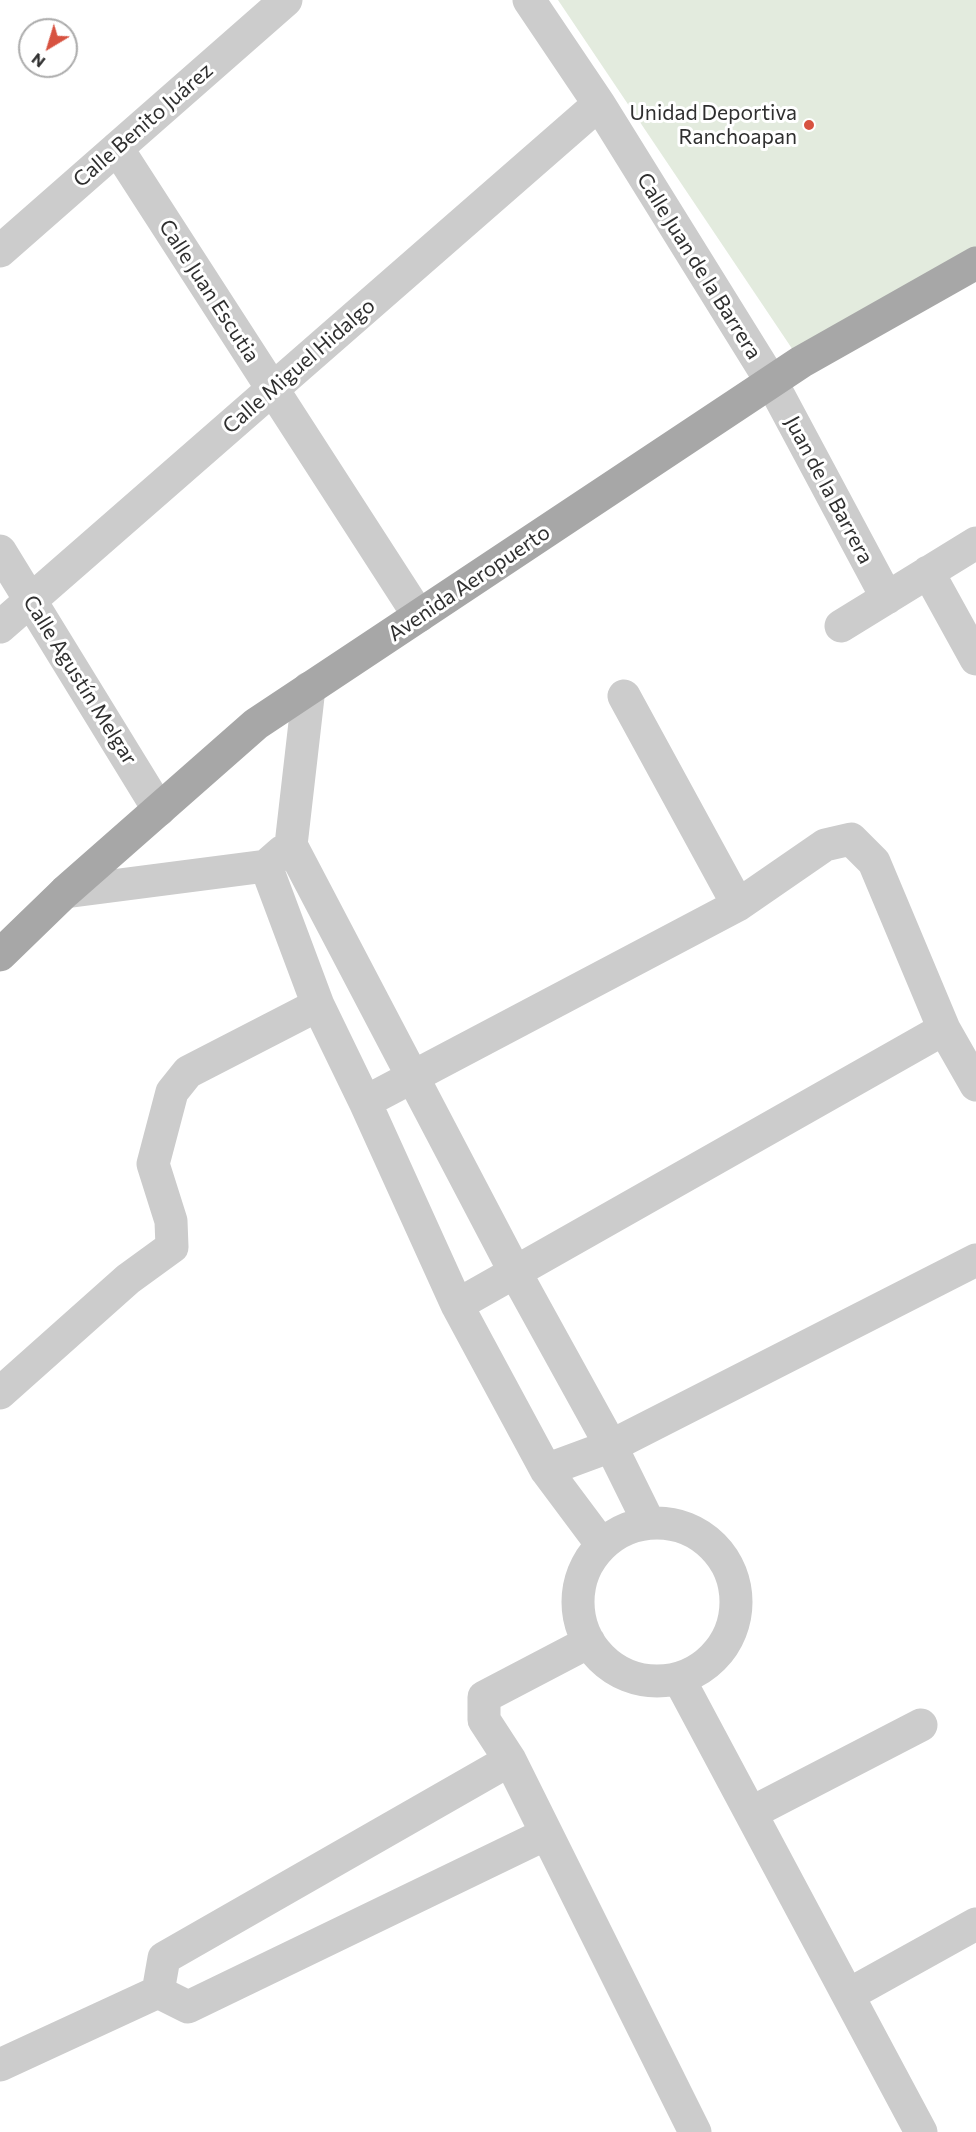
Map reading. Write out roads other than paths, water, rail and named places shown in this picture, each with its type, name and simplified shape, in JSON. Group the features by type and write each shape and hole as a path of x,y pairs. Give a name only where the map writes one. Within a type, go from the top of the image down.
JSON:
{"main road":[{"name":"Avenida Aeropuerto","path":"0,955 65,892 256,724 771,381 976,263"}],"street":[{"name":"Calle Benito Juárez","path":"0,250 286,0"},
{"name":"Calle Juan de la Barrera","path":"529,0 599,104 771,381"},
{"name":"Calle Miguel Hidalgo","path":"0,627 599,104"},
{"name":"Calle Juan Escutia","path":"117,148 419,616"},
{"name":"Juan de la Barrera","path":"771,381 888,598"},
{"path":"841,626 976,543"},
{"name":"Calle Agustín Melgar","path":"0,551 159,810"},
{"path":"928,572 976,659"},
{"path":"309,688 291,845 515,1272 611,1446 649,1523"},
{"path":"624,696 738,905"},
{"path":"365,1102 738,905 825,845 851,839 874,862 944,1029 976,1085"},
{"path":"65,892 266,866 291,845"},
{"path":"266,866 318,1005 365,1102 457,1305 546,1470 602,1545"},
{"path":"0,1393 128,1279 172,1247 171,1221 153,1164 172,1092 188,1072 318,1005"},
{"path":"457,1305 944,1029"},
{"path":"546,1470 611,1446 976,1260"},
{"path":"649,1523 675,1525 699,1535 719,1552 732,1575 737,1601 733,1626 721,1649 709,1661 679,1678 653,1681 628,1676 605,1662 589,1642 579,1617 579,1591 586,1566 602,1545 624,1530 649,1523"},
{"path":"589,1642 484,1697 484,1720 510,1760 695,2132"},
{"path":"679,1678 921,2132"},
{"path":"751,1814 921,1725"},
{"path":"158,1992 164,1958 510,1760"},
{"path":"158,1992 188,2007 546,1834"},
{"path":"848,1995 976,1924"},
{"path":"0,2065 158,1992"}],"place":[{"name":"Unidad Deportiva Ranchoapan","path":"809,125"}]}
